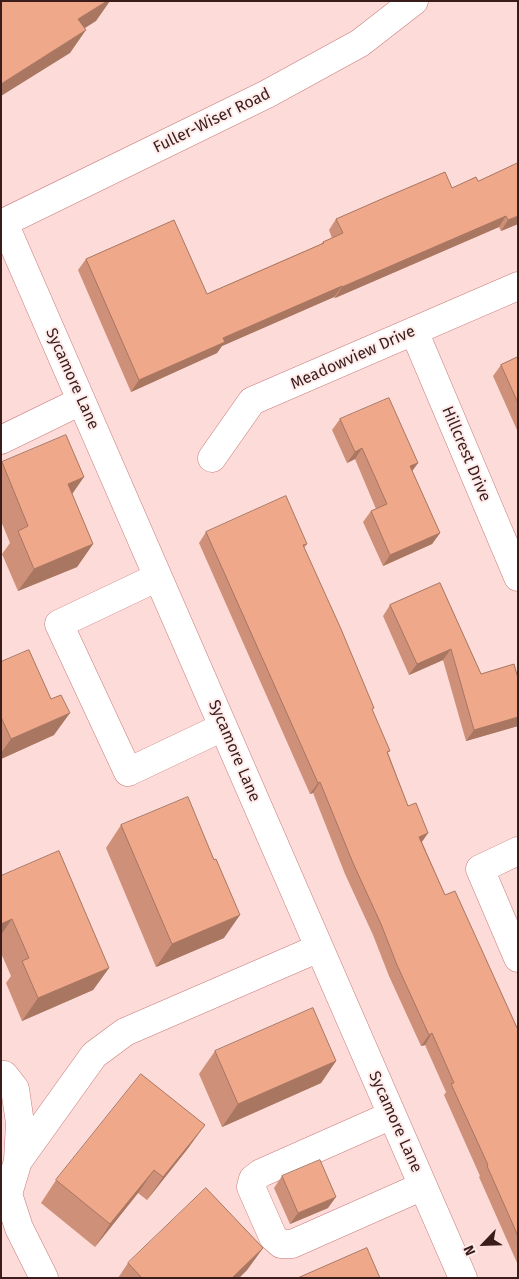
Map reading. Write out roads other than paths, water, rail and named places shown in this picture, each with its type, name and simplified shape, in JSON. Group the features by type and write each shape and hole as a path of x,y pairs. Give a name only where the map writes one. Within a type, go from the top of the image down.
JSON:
{"street":[{"name":"Fuller-Wiser Road","path":"2,224 267,94 360,44 414,1"},
{"name":"Sycamore Lane","path":"2,224 463,1278"},
{"name":"Meadowview Drive","path":"212,458 252,402 518,286"},
{"name":"Hillcrest Drive","path":"414,331 518,577"},
{"path":"1,440 81,401"},
{"path":"158,577 58,624 128,772 223,727"},
{"path":"518,851 480,869 518,958"},
{"path":"10,1155 94,1055 125,1032 319,948"},
{"path":"1,1075 4,1075 15,1089 20,1123 10,1155 8,1194 19,1228 44,1278"},
{"path":"392,1115 260,1173 253,1179 252,1187 273,1237 281,1244 292,1244 423,1186"}]}
